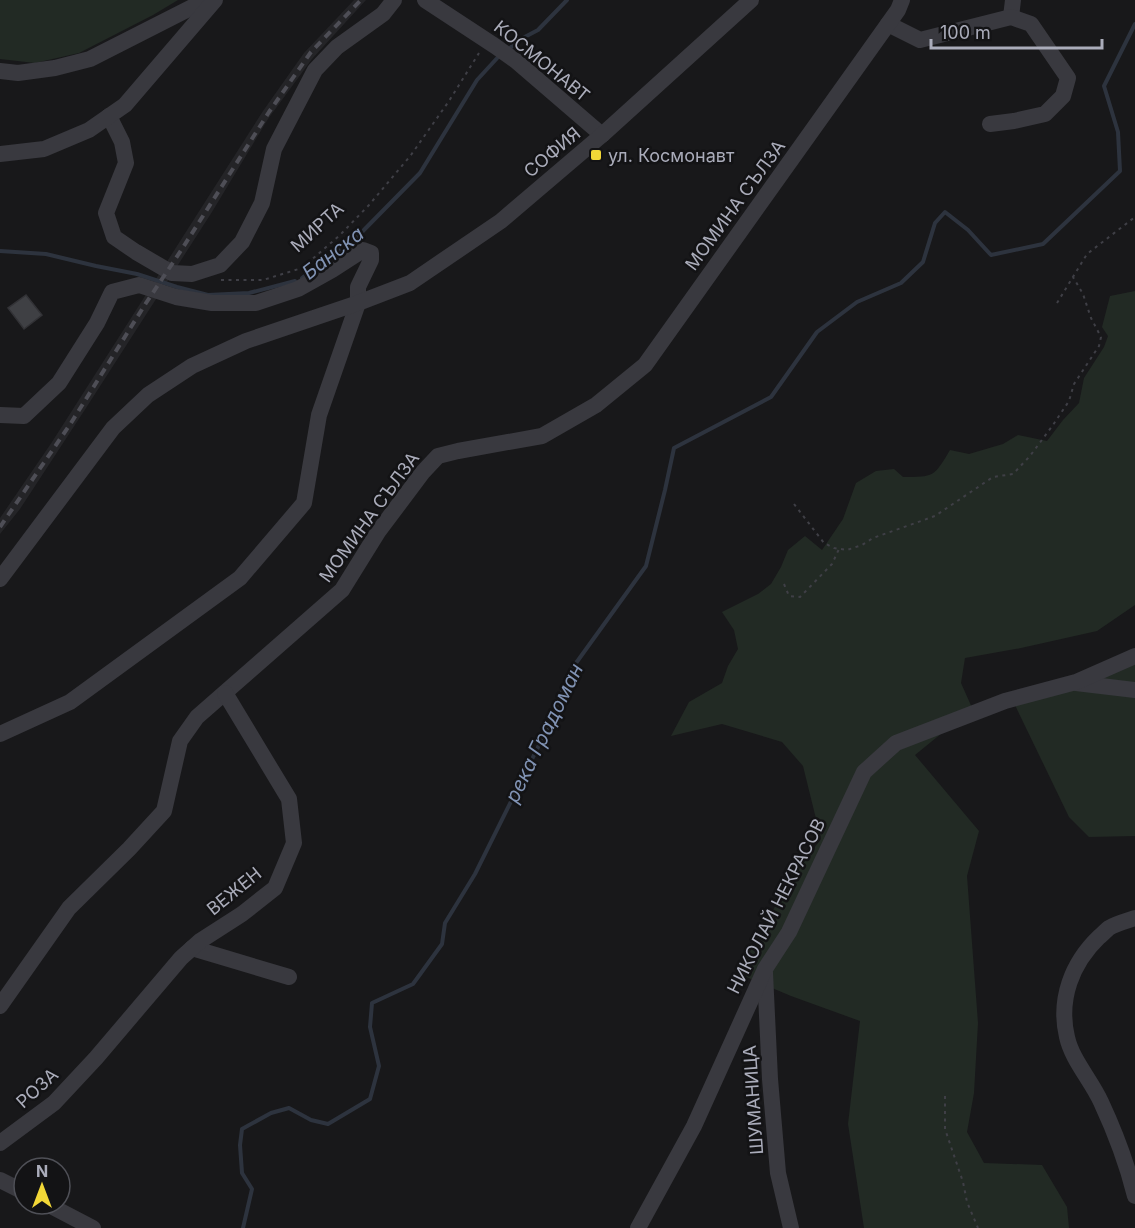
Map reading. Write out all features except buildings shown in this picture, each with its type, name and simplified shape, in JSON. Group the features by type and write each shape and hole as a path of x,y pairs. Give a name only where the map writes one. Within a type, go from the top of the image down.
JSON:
{"street":[{"path":"0,71 18,73 55,68 90,59 206,0"},
{"path":"0,154 44,149 88,130 125,105 215,0"},
{"path":"109,116 122,142 126,163 106,213 114,237 172,273 192,274 219,265 242,242 262,203 274,149 315,70 337,47 383,14 394,0"},
{"name":"КОСМОНАВТ","path":"425,0 516,62 602,135"},
{"name":"СОФИЯ","path":"0,579 113,428 148,395 192,366 246,341 410,283 501,221 602,135 751,0"},
{"name":"МОМИНА СЪЛЗА","path":"0,1006 69,908 164,811 180,741 197,717 342,590 378,532 423,472 438,456 542,436 596,405 645,365 898,10 902,0"},
{"path":"1011,17 1013,0"},
{"path":"888,24 920,40 1011,17 1031,24 1068,78 1063,96 1045,114 990,124"},
{"path":"0,415 24,416 59,383 97,323 112,292 139,285 176,297 212,303 256,303 298,288 363,250 371,253 371,260 358,287 358,303 319,415 304,503 240,578 70,702 0,734"},
{"name":"НИКОЛАЙ НЕКРАСОВ","path":"638,1228 694,1126 765,969 789,932 864,772 896,743 1005,701 1076,682 1135,656"},
{"path":"1076,682 1135,690"},
{"name":"ВЕЖЕН","path":"96,1058 181,958 200,941 242,914 275,888 294,843 289,799 225,693"},
{"path":"1135,918 1109,928 1089,947 1076,967 1067,989 1064,1011 1067,1038 1100,1100 1129,1173 1135,1196"},
{"path":"192,948 289,977"},
{"name":"ШУМАНИЦА","path":"765,969 770,1079 778,1173 791,1228"},
{"name":"РОЗА","path":"0,1143 54,1103 96,1058"},
{"path":"70,1216 93,1228"}],"path":[{"name":"МИРТА","path":"213,279 262,280 302,268 369,205 411,155 491,43"},
{"path":"1057,303 1088,254 1135,217"},
{"path":"794,504 824,543 847,550 873,538 935,516 993,477 1013,474 1030,456 1069,401 1074,384 1099,346 1101,337 1091,318 1083,294 1073,277"},
{"path":"784,584 789,596 800,597 831,564 839,549"},
{"path":"945,1096 945,1129 963,1182 967,1202 978,1228"}],"shaded area":[{"path":"0,0 178,0 79,53 35,63 0,59"},
{"path":"354,0 366,0 312,59 268,119 212,212 86,408 20,509 0,534 0,518 52,442 263,111 304,53"},
{"path":"1135,291 1135,605 1097,631 965,658 961,683 977,719 942,733 915,755 979,831 967,876 978,1023 974,1093 967,1132 984,1163 1042,1165 1067,1207 1069,1228 864,1228 848,1124 860,1021 737,973 792,877 821,839 803,766 782,742 722,724 671,736 689,702 722,683 728,666 738,649 734,630 722,612 758,594 771,584 788,550 805,536 822,550 843,519 856,483 876,471 894,469 903,477 927,476 940,466 950,450 969,454 1003,444 1018,435 1047,441 1079,403 1084,378 1104,347 1108,336 1102,327 1110,296"},
{"path":"1135,658 1135,836 1089,837 1069,817 1014,703"}],"waterway":[{"name":"Банска","path":"509,49 519,40 538,30 567,0"},
{"name":"река Градоман","path":"243,1228 252,1189 242,1173 240,1145 242,1129 271,1113 289,1108 311,1120 328,1124 370,1099 379,1066 370,1027 372,1003 413,984 442,944 445,923 475,874 547,729 571,670 646,566 674,448 771,397 817,332 857,302 901,283 923,262 935,223 945,212 968,230 991,255 1043,244 1120,171 1118,132 1104,86 1135,24"},
{"name":"Банска","path":"302,278 359,235 420,173 477,80 500,55"},
{"name":"Банска","path":"0,251 46,254 137,274 208,295 249,293 295,281"}],"railway":[{"path":"0,527 71,423 269,112 311,52 361,0"}],"place":[{"name":"ул. Космонавт","path":"596,155"}]}
